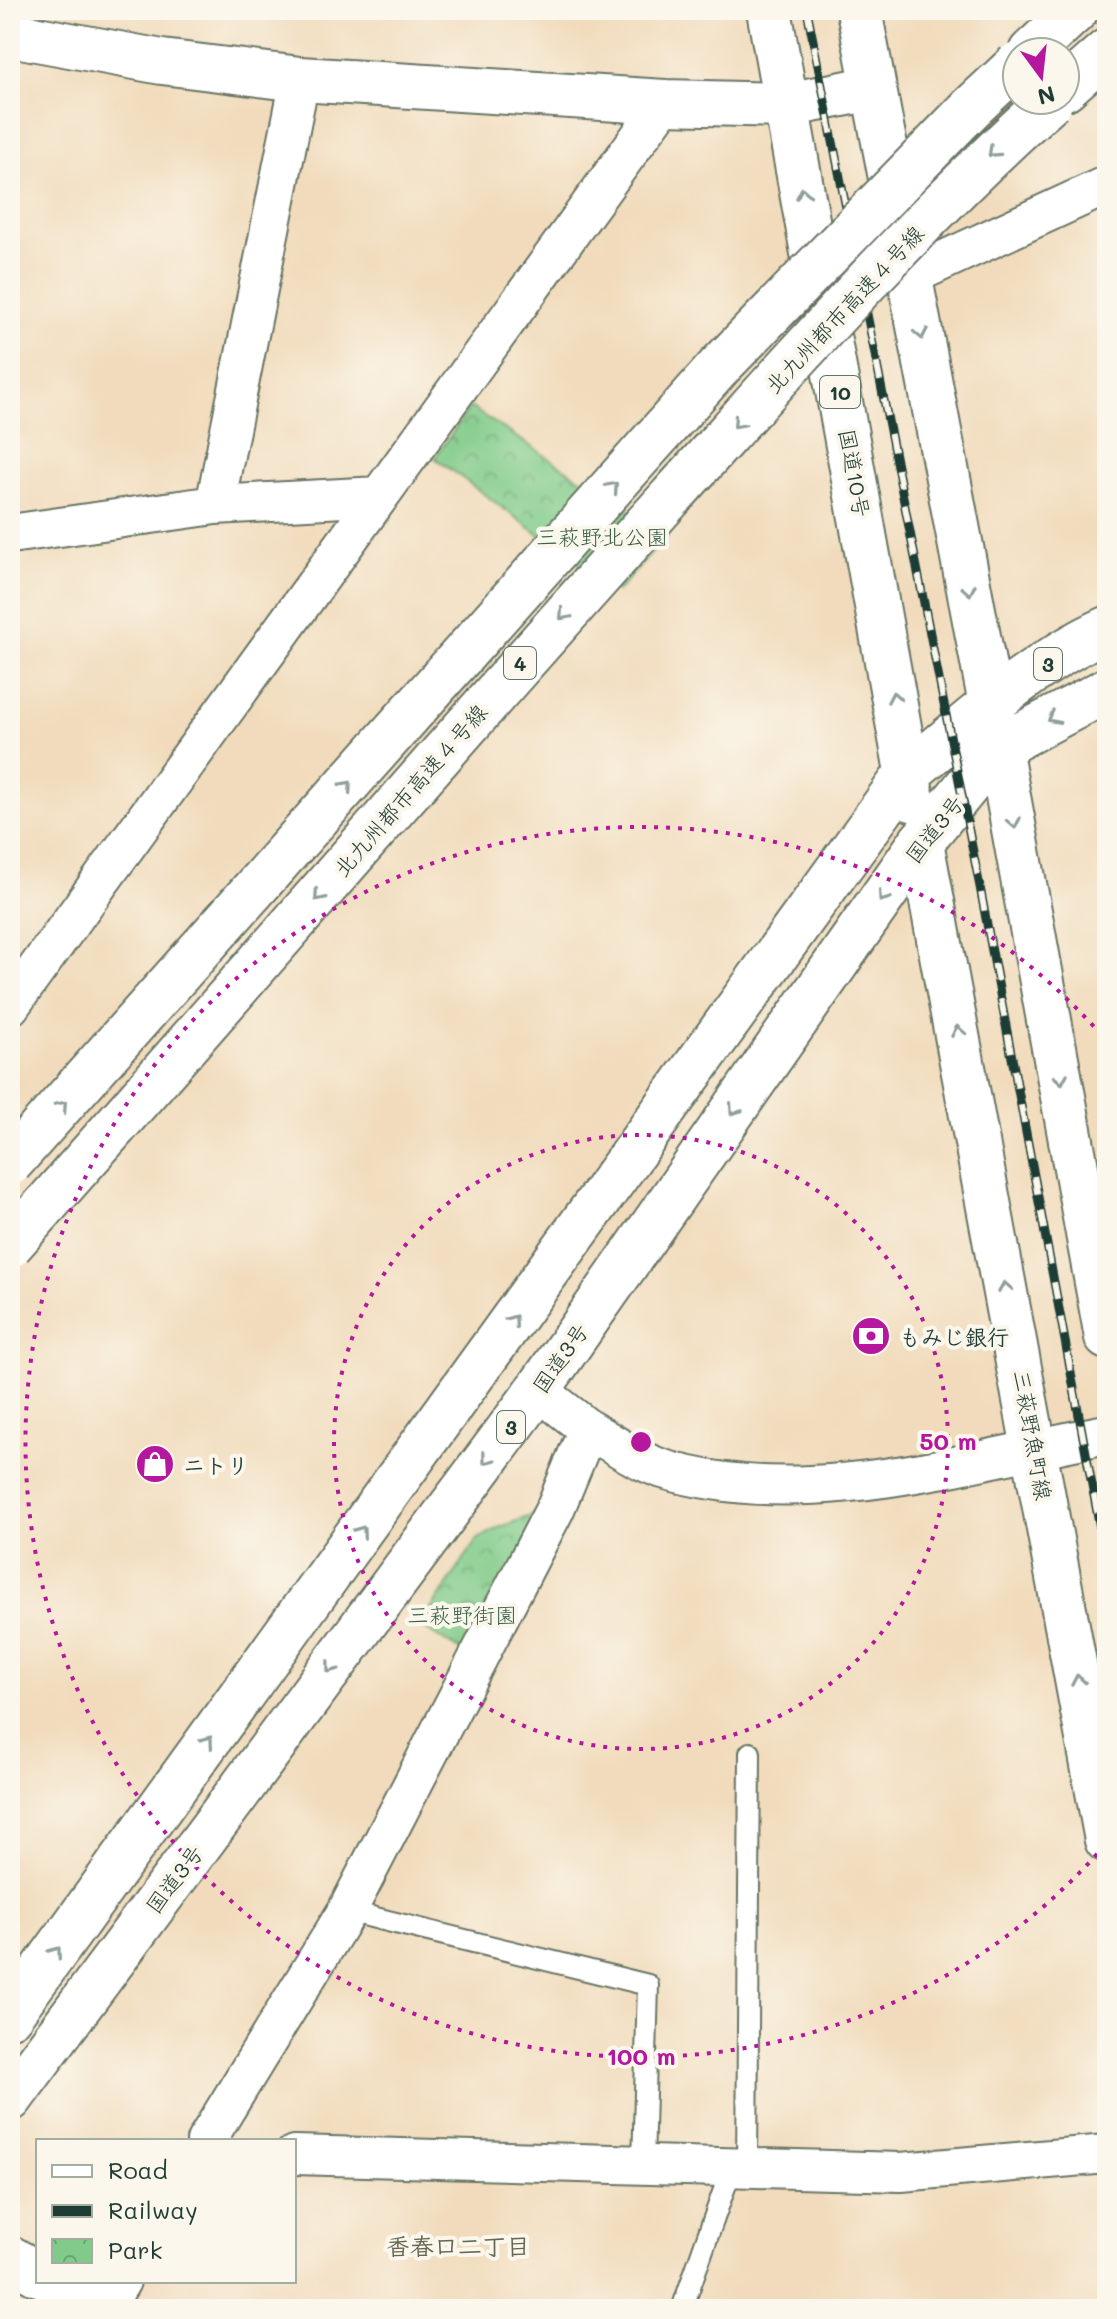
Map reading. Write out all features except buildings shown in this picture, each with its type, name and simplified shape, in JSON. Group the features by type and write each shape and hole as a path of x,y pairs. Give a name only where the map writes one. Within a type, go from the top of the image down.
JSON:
{"main road":[{"name":"国道10号","path":"769,10 921,842"},
{"path":"859,10 1107,1337"},
{"path":"1048,36 1076,10"},
{"path":"10,34 162,62 300,79 665,102 787,105 873,88"},
{"path":"1081,74 1107,51"},
{"name":"4","path":"10,1163 719,367 1001,81"},
{"name":"北九州都市高速４号線","path":"10,1245 273,951 481,707 752,407 988,156 1033,116"},
{"name":"3","path":"10,2015 907,774 991,704 1077,642 1107,629"},
{"name":"国道3号","path":"10,2099 538,1390 921,842 999,747 1107,690"},
{"name":"三萩野魚町線","path":"921,842 1107,1840"},
{"path":"10,2258 36,2273"},
{"path":"55,2283 102,2309"}],"street":[{"path":"215,505 300,79"},
{"path":"10,1006 665,102"},
{"path":"910,276 1107,185"},
{"path":"10,534 215,505 379,496"},
{"path":"538,1390 588,1429 660,1468 726,1483 788,1485 935,1472 1107,1434"},
{"path":"207,2139 347,1911 555,1509 588,1429"},
{"path":"296,2155 901,2172 1107,2154"},
{"path":"102,2309 120,2283"}],"lane":[{"path":"682,2309 739,2168 750,1753"},
{"path":"347,1911 648,1985 643,2165"}],"green space":[{"name":"三萩野北公園","path":"470,407 668,535 617,592 435,458"},
{"name":"三萩野街園","path":"545,1511 472,1657 420,1626 477,1540 500,1527"}],"railway":[{"path":"807,10 980,887 1107,1565"}],"place":[{"name":"もみじ銀行","path":"871,1336"},
{"name":"ニトリ","path":"155,1464"}],"district":[{"name":"香春口二丁目","path":"458,2245"}]}
